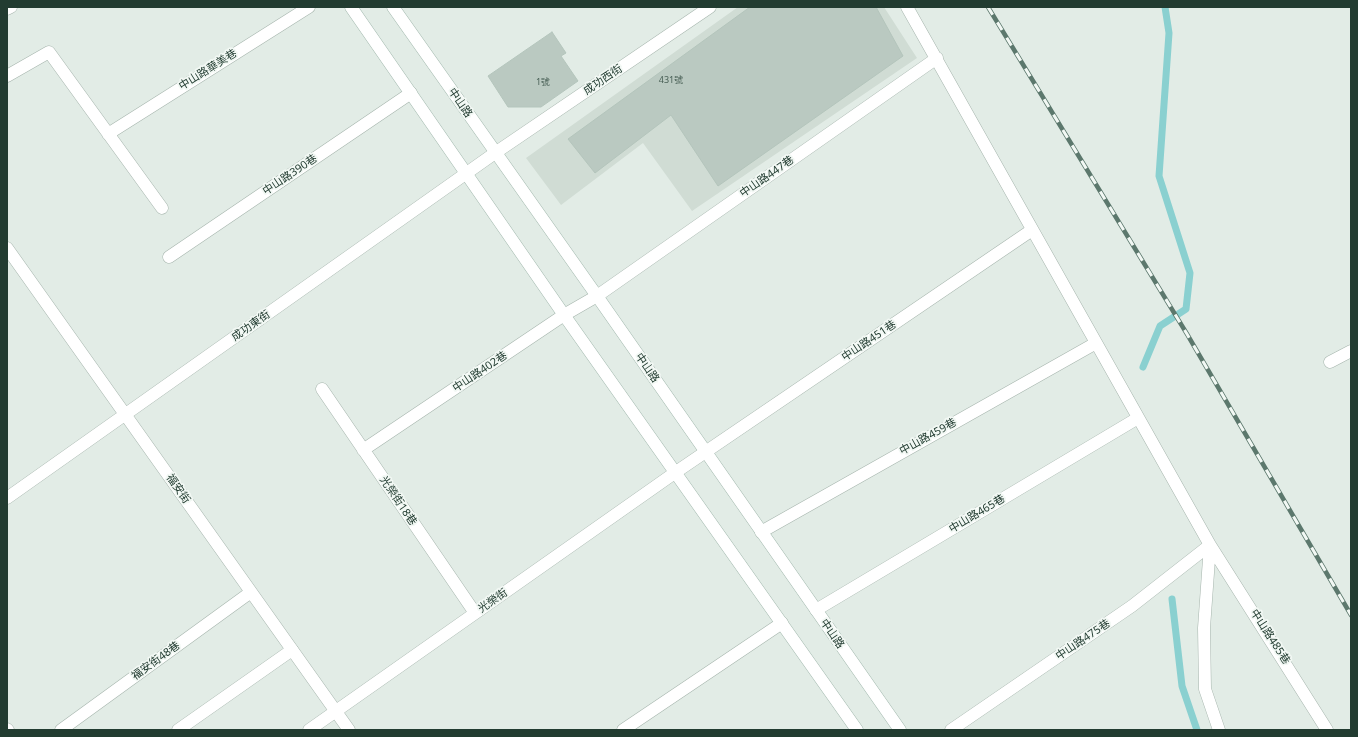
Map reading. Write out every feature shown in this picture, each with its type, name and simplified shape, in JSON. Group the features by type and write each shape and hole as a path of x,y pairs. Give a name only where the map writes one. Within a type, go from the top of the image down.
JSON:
{"street":[{"path":"7,9 12,7"},
{"name":"中山路華美巷","path":"108,134 309,7"},
{"path":"351,7 467,172 564,315 857,730"},
{"name":"中山路","path":"393,7 495,153 598,296 705,452 900,730"},
{"name":"成功西街","path":"495,153 710,7"},
{"name":"中山路485巷","path":"907,7 1210,545 1327,730"},
{"path":"7,76 49,52 162,208"},
{"name":"中山路447巷","path":"598,296 937,58"},
{"name":"中山路390巷","path":"169,257 411,93"},
{"name":"成功東街","path":"7,498 495,153"},
{"name":"中山路451巷","path":"676,472 1032,230"},
{"name":"福安街","path":"7,248 349,730"},
{"name":"中山路402巷","path":"363,450 564,315 598,296"},
{"name":"中山路459巷","path":"761,532 1096,343"},
{"path":"1330,362 1351,351"},
{"name":"光榮街18巷","path":"322,389 475,613"},
{"name":"中山路465巷","path":"816,610 1138,418"},
{"name":"光榮街","path":"309,730 676,472"},
{"path":"1210,545 1204,628 1205,689 1219,730"},
{"name":"中山路475巷","path":"952,730 1132,606 1210,545"},
{"name":"福安街48巷","path":"61,730 251,592"},
{"path":"623,730 782,623"},
{"path":"178,730 292,650"}],"shaded area":[{"path":"738,7 884,7 917,58 692,211 643,143 561,205 526,158"}],"building":[{"path":"750,7 876,7 903,56 718,186 671,115 595,173 568,139"},
{"path":"552,32 566,53 561,56 578,81 541,107 508,107 488,76"}],"waterway":[{"path":"1143,367 1160,326 1186,309 1190,273 1159,176 1169,33 1165,7"},
{"path":"1172,599 1182,686 1197,730"}],"railway":[{"path":"988,7 1187,334 1351,615"}]}
